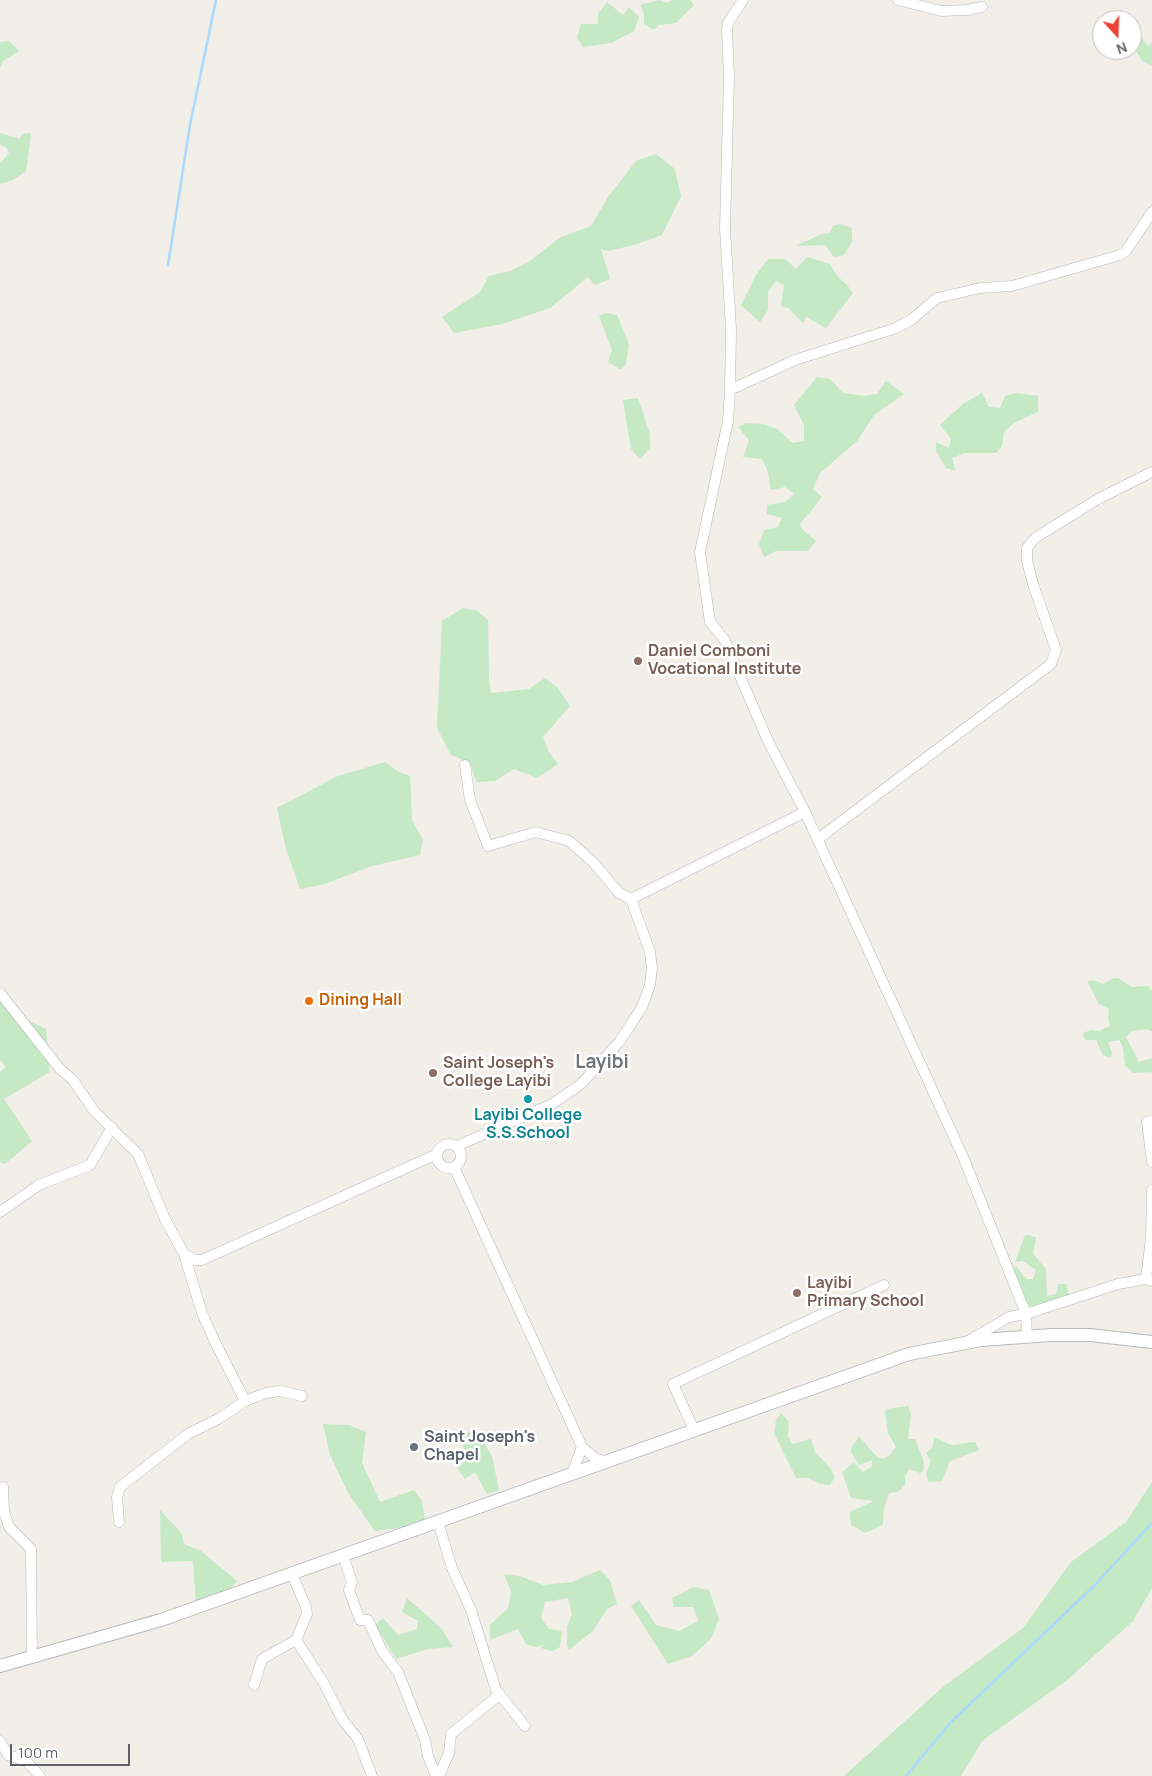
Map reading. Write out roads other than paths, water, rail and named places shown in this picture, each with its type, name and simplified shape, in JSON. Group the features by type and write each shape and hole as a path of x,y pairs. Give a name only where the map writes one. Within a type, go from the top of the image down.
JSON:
{"street":[{"path":"742,0 728,23 726,40 729,78 725,228 731,330 730,390 728,421 700,550 710,622 724,639 768,741 818,839 964,1159 1026,1314 1027,1336"},
{"path":"898,0 941,11 967,10 982,7"},
{"path":"730,390 795,360 896,328 911,320 936,298 980,288 1017,285 1120,256 1126,251 1152,212"},
{"path":"818,839 1051,664 1056,650 1033,584 1027,561 1027,548 1035,538 1104,496 1152,472"},
{"path":"184,1254 195,1260 202,1260 306,1215 355,1189 436,1154 444,1144 457,1146 568,1094 595,1070 620,1041 646,1000 652,977 650,952 631,899 619,893 593,862 580,850 568,841 556,836 536,832 488,846 470,800 466,765"},
{"path":"631,899 805,812"},
{"path":"0,994 60,1069 73,1080 94,1111 138,1154 162,1213 184,1254 202,1313 245,1401"},
{"path":"1152,1120 1146,1122 1152,1162"},
{"path":"0,1212 39,1184 90,1166 98,1148 112,1127"},
{"path":"436,1154 437,1159 444,1167 454,1167 460,1161 461,1153 457,1146"},
{"path":"454,1167 582,1447 595,1458 606,1462"},
{"path":"966,1343 996,1323 1009,1318 1118,1284 1149,1280 1152,1190"},
{"path":"694,1430 673,1384 884,1284"},
{"path":"0,1666 161,1620 900,1356 966,1343 1027,1336 1090,1335 1152,1342"},
{"path":"119,1522 117,1497 120,1487 188,1434 220,1418 245,1401 266,1393 280,1391 302,1396"},
{"path":"572,1474 582,1447"},
{"path":"3,1487 4,1512 9,1527 31,1549 32,1658"},
{"path":"438,1522 452,1568 471,1610 499,1695 525,1726"},
{"path":"343,1556 352,1582 349,1590 360,1620 368,1620 382,1651 398,1672 437,1776"},
{"path":"254,1685 262,1659 296,1640 307,1611 292,1574"},
{"path":"296,1640 325,1685 342,1719 358,1739 372,1776"},
{"path":"437,1776 449,1753 451,1734 499,1695"},
{"path":"0,1741 8,1755 26,1762 40,1776"}],"waterway":[{"path":"168,265 190,125 216,0"},
{"path":"906,1776 951,1722 1094,1586 1152,1523"}],"place":[{"name":"Daniel Comboni Vocational Institute","path":"638,661"},
{"name":"Dining Hall","path":"309,1001"},
{"name":"Saint Joseph's College Layibi","path":"433,1073"},
{"name":"Layibi College S.S.School","path":"528,1099"},
{"name":"Layibi Primary School","path":"797,1293"},
{"name":"Saint Joseph's Chapel","path":"414,1447"}],"district":[{"name":"Layibi","path":"602,1063"}]}
